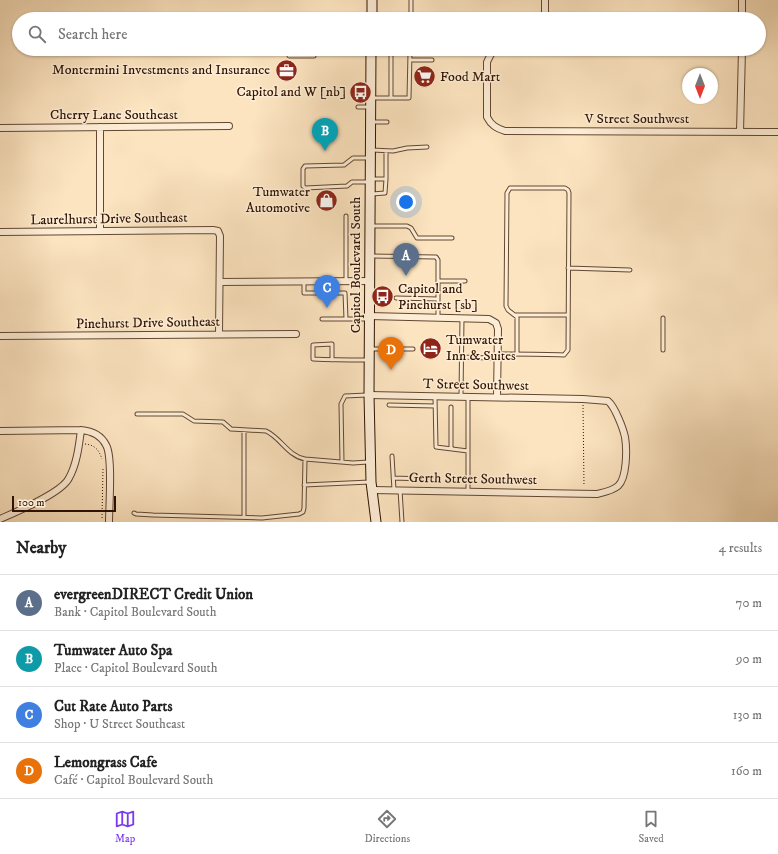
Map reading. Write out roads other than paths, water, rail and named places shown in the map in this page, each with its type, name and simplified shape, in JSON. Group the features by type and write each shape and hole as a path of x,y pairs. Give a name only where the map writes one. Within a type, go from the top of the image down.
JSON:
{"main road":[{"path":"372,0 372,12"},
{"name":"Capitol Boulevard South","path":"371,56 369,395 371,486 376,522"}],"street":[{"path":"545,0 545,12"},
{"path":"742,0 742,12"},
{"name":"V Street Southwest","path":"490,56 487,62 487,116 490,123 496,128 505,131 778,132"},
{"path":"740,132 742,56"},
{"name":"Cherry Lane Southeast","path":"0,128 229,126"},
{"path":"100,128 100,231"},
{"name":"Laurelhurst Drive Southeast","path":"0,232 218,231 220,236 220,282"},
{"path":"219,334 220,282 370,281"},
{"path":"369,318 438,317 488,319 496,323 498,329 498,397"},
{"name":"Pinehurst Drive Southeast","path":"0,336 296,334"},
{"name":"T Street Southwest","path":"369,395 464,396 608,401 623,430 625,439 626,456 623,477 618,485 610,491 598,494 584,493"},
{"path":"0,519 44,498 64,485 74,468 81,430"},
{"path":"0,431 81,430 99,435 107,445 110,457 109,522"},
{"name":"Gerth Street Southwest","path":"371,486 397,490 584,493"}],"lane":[{"path":"411,0 411,12"},
{"path":"289,56 314,56"},
{"path":"391,56 391,98"},
{"path":"358,107 371,102 391,98 409,98 410,56"},
{"path":"410,60 432,60"},
{"path":"371,122 387,122"},
{"path":"386,179 352,182 347,186 305,188 303,186 303,169 305,166 344,165 353,158 386,151 413,147 427,148"},
{"path":"370,194 385,193 386,151"},
{"path":"498,354 564,355 568,350 568,190 565,188 510,188 507,193 506,306 508,310 517,317 517,354"},
{"path":"346,216 346,281"},
{"path":"370,226 407,226 411,228 417,238 452,238"},
{"path":"370,256 436,257 438,260 438,317"},
{"path":"568,268 630,270"},
{"path":"304,281 304,293 345,293 346,319"},
{"path":"330,281 330,293"},
{"path":"438,282 465,282"},
{"path":"396,298 438,299"},
{"path":"515,315 568,315"},
{"path":"322,319 369,318"},
{"path":"462,318 461,357 468,451 468,491"},
{"path":"663,318 663,350"},
{"path":"332,360 332,344 313,345 313,360 332,360 369,360"},
{"path":"369,349 413,349"},
{"path":"461,357 490,358"},
{"path":"342,462 341,404 345,396 369,395"},
{"path":"435,396 436,447 468,451"},
{"path":"389,405 436,406"},
{"path":"451,407 451,449"},
{"path":"137,414 182,414 194,421 223,422 231,429 266,431 271,433 295,456 305,459 342,462 370,462"},
{"path":"244,430 244,517"},
{"path":"392,456 393,478 397,490 402,522"},
{"path":"134,513 153,515 244,517 275,517 299,514 303,512 304,508 305,459"},
{"path":"393,478 426,479"},
{"path":"304,485 371,486"}],"place":[{"name":"Montermini Investments and Insurance","path":"286,70"},
{"name":"Food Mart","path":"424,77"},
{"name":"Capitol and W [nb]","path":"361,92"},
{"name":"Tumwater Auto Spa","path":"325,151"},
{"name":"Tumwater Automotive","path":"326,200"},
{"name":"evergreenDIRECT Credit Union","path":"406,276"},
{"name":"Capitol and Pinehurst [sb]","path":"382,297"},
{"name":"Cut Rate Auto Parts","path":"327,308"},
{"name":"Tumwater Inn & Suites","path":"430,348"},
{"name":"Lemongrass Cafe","path":"391,370"}]}
